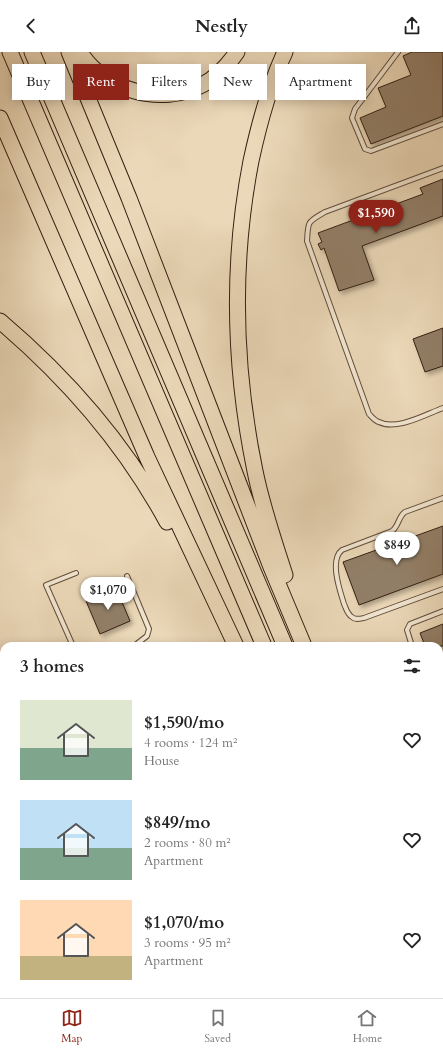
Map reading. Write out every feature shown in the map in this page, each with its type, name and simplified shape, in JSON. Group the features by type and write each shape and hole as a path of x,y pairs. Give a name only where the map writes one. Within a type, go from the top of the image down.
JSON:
{"highway":[{"path":"10,52 262,642"},
{"path":"32,52 283,642"},
{"path":"69,52 129,198 271,567 302,642"},
{"path":"80,52 94,70 111,82 123,88 138,92 169,94 203,85 223,70 237,52"},
{"path":"286,52 273,81 265,106 255,141 246,187 238,262 237,336 243,405 255,472 266,516 286,579 309,642"},
{"path":"0,118 147,457 235,642"},
{"path":"0,321 54,370 100,421 123,451 163,514 234,642"}],"lane":[{"path":"398,52 355,109 352,118 366,149 371,151 443,124"},
{"path":"443,168 326,212 309,222 307,241 369,414 377,422 386,425 402,424 443,408"},
{"path":"443,498 405,512 401,516 397,527 392,532 342,550 339,553 336,566 339,587 345,605 349,615 355,619 364,618 443,589"},
{"path":"71,642 46,585 76,573"},
{"path":"127,576 149,629 147,636 139,642"},
{"path":"411,642 407,630 410,624 443,611"}],"building":[{"path":"412,52 443,52 443,116 371,144 360,118 386,107 378,88 411,75 403,56"},
{"path":"443,179 443,216 362,246 374,280 339,291 324,248 321,250 318,244 322,242 318,233 423,194 420,188"},
{"path":"443,328 443,366 425,372 413,339"},
{"path":"443,526 443,574 359,605 343,562"},
{"path":"116,588 130,621 100,634 86,601"},
{"path":"443,624 443,642 423,642 420,633"}]}
